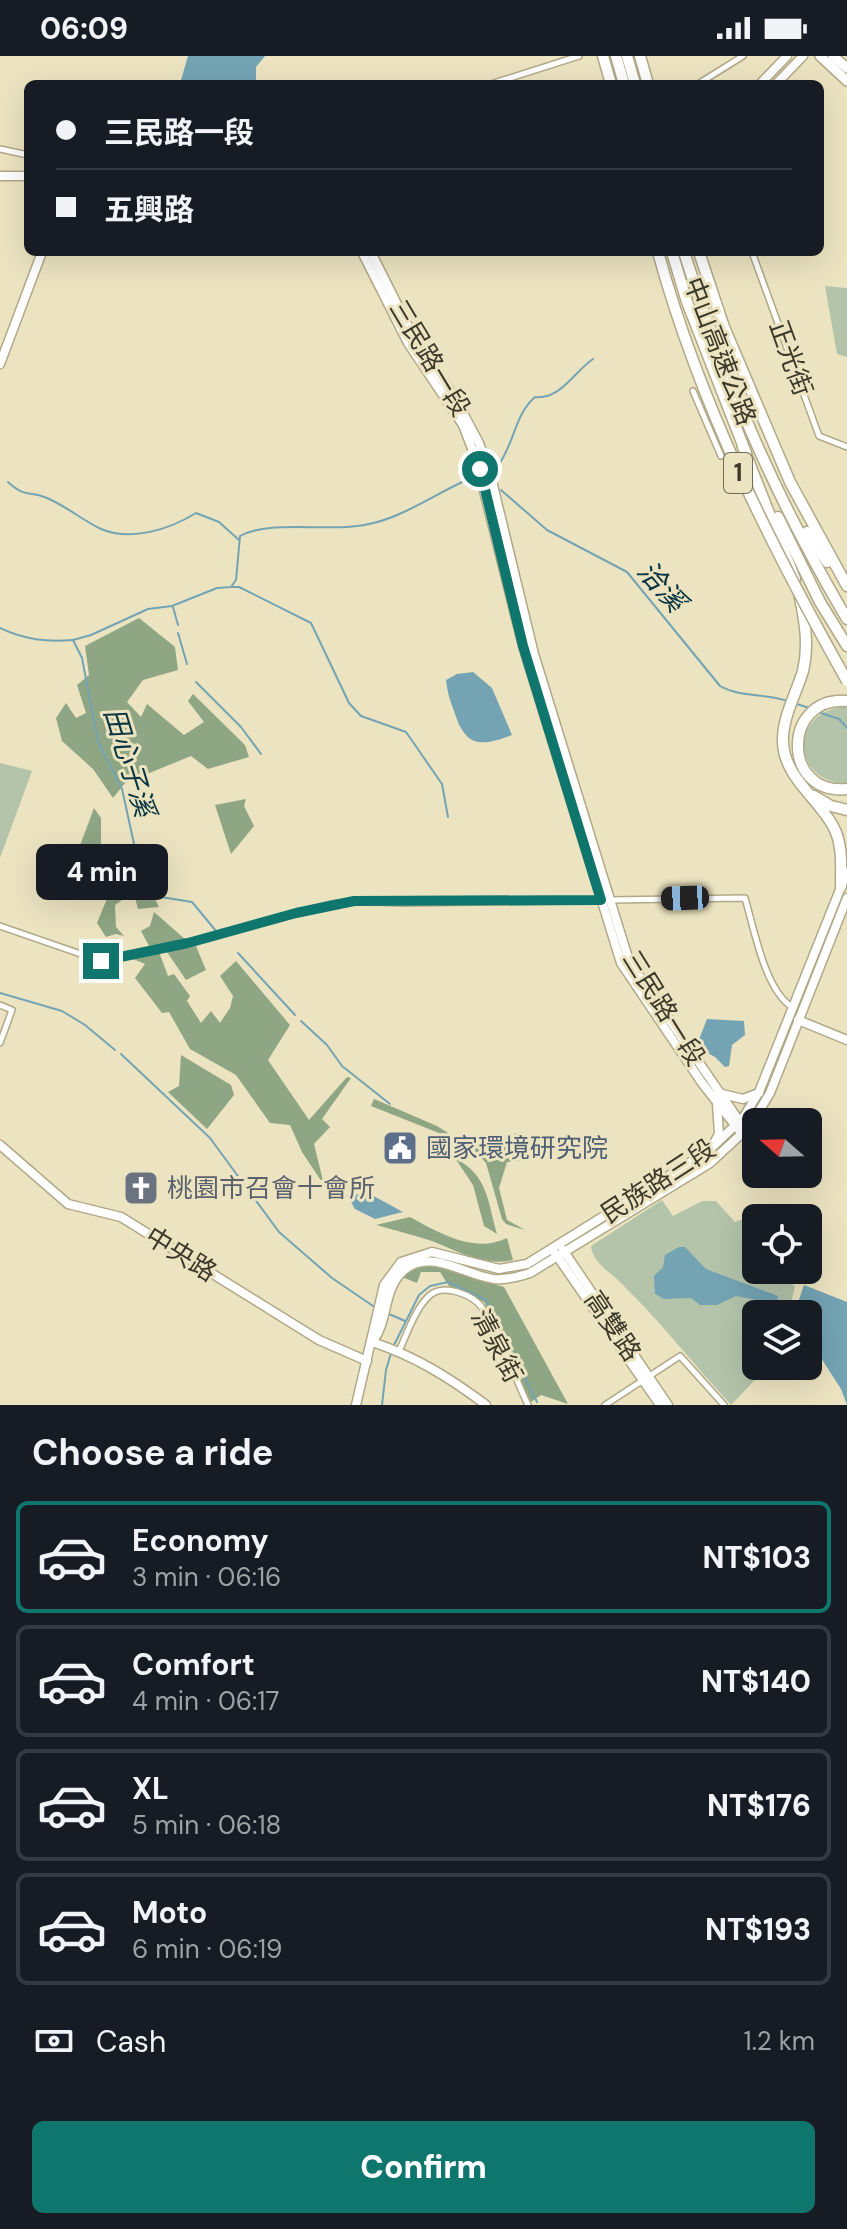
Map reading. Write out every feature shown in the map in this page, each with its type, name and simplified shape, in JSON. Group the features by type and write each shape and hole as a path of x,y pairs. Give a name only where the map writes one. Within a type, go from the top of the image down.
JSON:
{"highway":[{"path":"603,56 610,80"},
{"path":"616,56 623,80"},
{"path":"627,56 634,80"},
{"path":"640,56 647,80"},
{"name":"1","path":"659,256 709,407 752,506 847,681"},
{"name":"中山高速公路","path":"673,256 687,302 743,447 820,602 847,646"},
{"name":"中山高速公路","path":"685,256 734,393 762,459 847,619"},
{"name":"1","path":"700,256 724,327 790,482 847,588"},
{"path":"743,447 794,573 806,625 803,670 786,721 783,743 788,763 840,842 841,886"},
{"path":"762,459 847,588"},
{"path":"847,701 823,704 811,712 802,724 797,752 802,767 811,778 823,786 847,789"},
{"path":"798,780 818,800 847,810"}],"main road":[{"path":"820,56 847,81"},
{"path":"833,56 847,68"}],"street":[{"path":"504,80 579,56"},
{"path":"704,80 743,56"},
{"path":"764,80 787,56"},
{"path":"780,80 803,56"},
{"path":"0,149 24,154"},
{"path":"0,176 24,176"},
{"path":"0,352 38,256"},
{"path":"0,364 39,256"},
{"name":"三民路一段","path":"364,256 408,343 463,425 488,481"},
{"name":"三民路一段","path":"373,256 415,340 469,421 488,481 523,646 605,900 621,963 742,1134"},
{"name":"正光街","path":"753,256 819,436 847,447"},
{"path":"693,391 721,456"},
{"name":"民族路三段","path":"372,1342 379,1334 397,1279 415,1264 443,1263 481,1276 504,1279 530,1273 707,1152 737,1124 759,1092 847,872"},
{"path":"0,926 101,961 188,943 296,913 354,901 745,898 766,970 781,1000 793,1008 799,1022 847,1040"},
{"name":"民族路三段","path":"760,1108 770,1093 847,898"},
{"path":"0,1005 12,1010 0,1043"},
{"name":"三民路一段","path":"717,1098 743,1099 759,1092"},
{"path":"707,1152 719,1134 717,1098"},
{"name":"民族路三段","path":"356,1405 377,1309 391,1272 414,1256 443,1253 499,1269 527,1264 559,1251 710,1163 742,1134"},
{"name":"中央路","path":"0,1145 68,1204 121,1217 319,1340 367,1361"},
{"name":"高雙路","path":"559,1251 660,1405"},
{"name":"清泉街","path":"399,1351 428,1297 438,1290 449,1289 464,1295 482,1306 528,1405"},
{"path":"372,1342 399,1351 453,1380 486,1405"},
{"path":"605,1405 680,1356 724,1405"},
{"name":"高雙路","path":"645,1378 668,1405"}],"green space":[{"path":"825,286 847,288 847,357 837,354"},
{"path":"139,618 175,647 178,670 143,680 127,702 141,717 147,704 184,735 204,722 188,701 193,694 245,745 249,757 208,769 191,756 125,783 113,798 93,769 62,741 56,718 66,703 76,718 86,713 77,685 89,675 85,646"},
{"path":"847,706 847,783 829,781 816,773 807,761 804,748 806,734 813,721 827,711"},
{"path":"0,763 32,771 0,858"},
{"path":"246,799 244,806 254,826 231,854 215,805"},
{"path":"94,808 101,818 101,861 82,866 75,859"},
{"path":"124,856 133,856 159,907 138,909"},
{"path":"123,888 125,898 115,905 116,927 124,936 116,934 106,937 97,923 109,894"},
{"path":"154,912 186,940 149,946 141,931 150,926"},
{"path":"196,946 206,970 186,980 167,952"},
{"path":"159,952 168,976 174,974 190,996 187,1001 201,1023 211,1011 220,1023 230,1008 233,996 220,976 236,961 290,1025 268,1060 309,1120 347,1077 351,1078 322,1119 330,1127 314,1144 324,1185 302,1152 290,1125 270,1123 236,1075 190,1049 169,1012 162,1013 135,978 145,964 133,959"},
{"path":"181,1055 231,1085 234,1095 207,1129 168,1092 179,1086"},
{"path":"374,1099 437,1126 464,1143 371,1106"},
{"path":"523,1132 519,1161 507,1162 499,1188 507,1220 525,1230 506,1224 502,1219 486,1163 475,1151 477,1142 499,1144 503,1136"},
{"path":"455,1158 474,1173 485,1190 497,1234 484,1226 473,1185"},
{"path":"662,1200 673,1216 702,1201 716,1201 735,1222 742,1219 742,1284 793,1284 795,1287 792,1300 742,1300 742,1380 755,1380 731,1405 649,1312 598,1262 591,1246"},
{"path":"410,1217 445,1235 470,1243 482,1244 507,1238 513,1260 482,1260 376,1225"},
{"path":"429,1265 504,1287 568,1404 541,1395 531,1402 484,1302 449,1286 440,1272 421,1272 417,1283 402,1277 413,1268"}],"water":[{"path":"188,56 265,56 256,67 256,80 181,80"},
{"path":"473,672 492,688 512,735 491,742 475,741 458,723 446,680 457,674"},
{"path":"707,1019 744,1021 745,1035 732,1045 729,1066 725,1067 715,1057 696,1047"},
{"path":"370,1194 403,1212 375,1219 355,1209 347,1195"},
{"path":"685,1247 706,1269 778,1296 778,1300 736,1296 717,1305 700,1305 691,1298 664,1299 655,1294 654,1276 663,1267 665,1255"},
{"path":"804,1285 847,1302 847,1405 841,1389 822,1359 822,1300 799,1300"}],"waterway":[{"path":"497,467 528,404 535,397 544,397 559,390 593,359"},
{"name":"洽溪","path":"73,640 148,609 172,606 217,588 231,587 236,580 240,536 267,528 354,526 382,521 471,478 478,481"},
{"name":"洽溪","path":"8,482 24,493 41,495 113,533 150,532 196,513 219,522 239,540"},
{"name":"洽溪","path":"501,490 547,530 627,572 720,686 736,692 788,701"},
{"name":"洽溪","path":"231,587 239,587 311,623 349,703 361,716 406,732 442,784 448,817"},
{"name":"洽溪","path":"173,607 178,625"},
{"name":"田心子溪","path":"0,628 36,639 73,640 82,658 98,742 122,789 136,853 161,897 192,902 216,931"},
{"name":"洽溪","path":"178,633 187,664"},
{"name":"洽溪","path":"196,682 241,727 261,754"},
{"name":"洽溪","path":"797,704 809,708"},
{"name":"洽溪","path":"821,713 839,719 847,728"},
{"name":"田心子溪","path":"238,953 295,1015"},
{"path":"0,993 62,1011 115,1050"},
{"name":"田心子溪","path":"301,1021 327,1045 342,1066 390,1104"},
{"path":"121,1054 210,1138 279,1232 332,1278 376,1308"},
{"path":"393,1347 419,1295 430,1286 448,1282 486,1300 537,1402"},
{"path":"389,1314 405,1321"},
{"path":"382,1405 391,1353"}],"place":[{"name":"國家環境研究院","path":"400,1148"},
{"name":"桃園市召會十會所","path":"141,1188"}],"route":[{"path":"101,961 188,943 331,904 354,901 601,900 523,646 480,469"}]}
